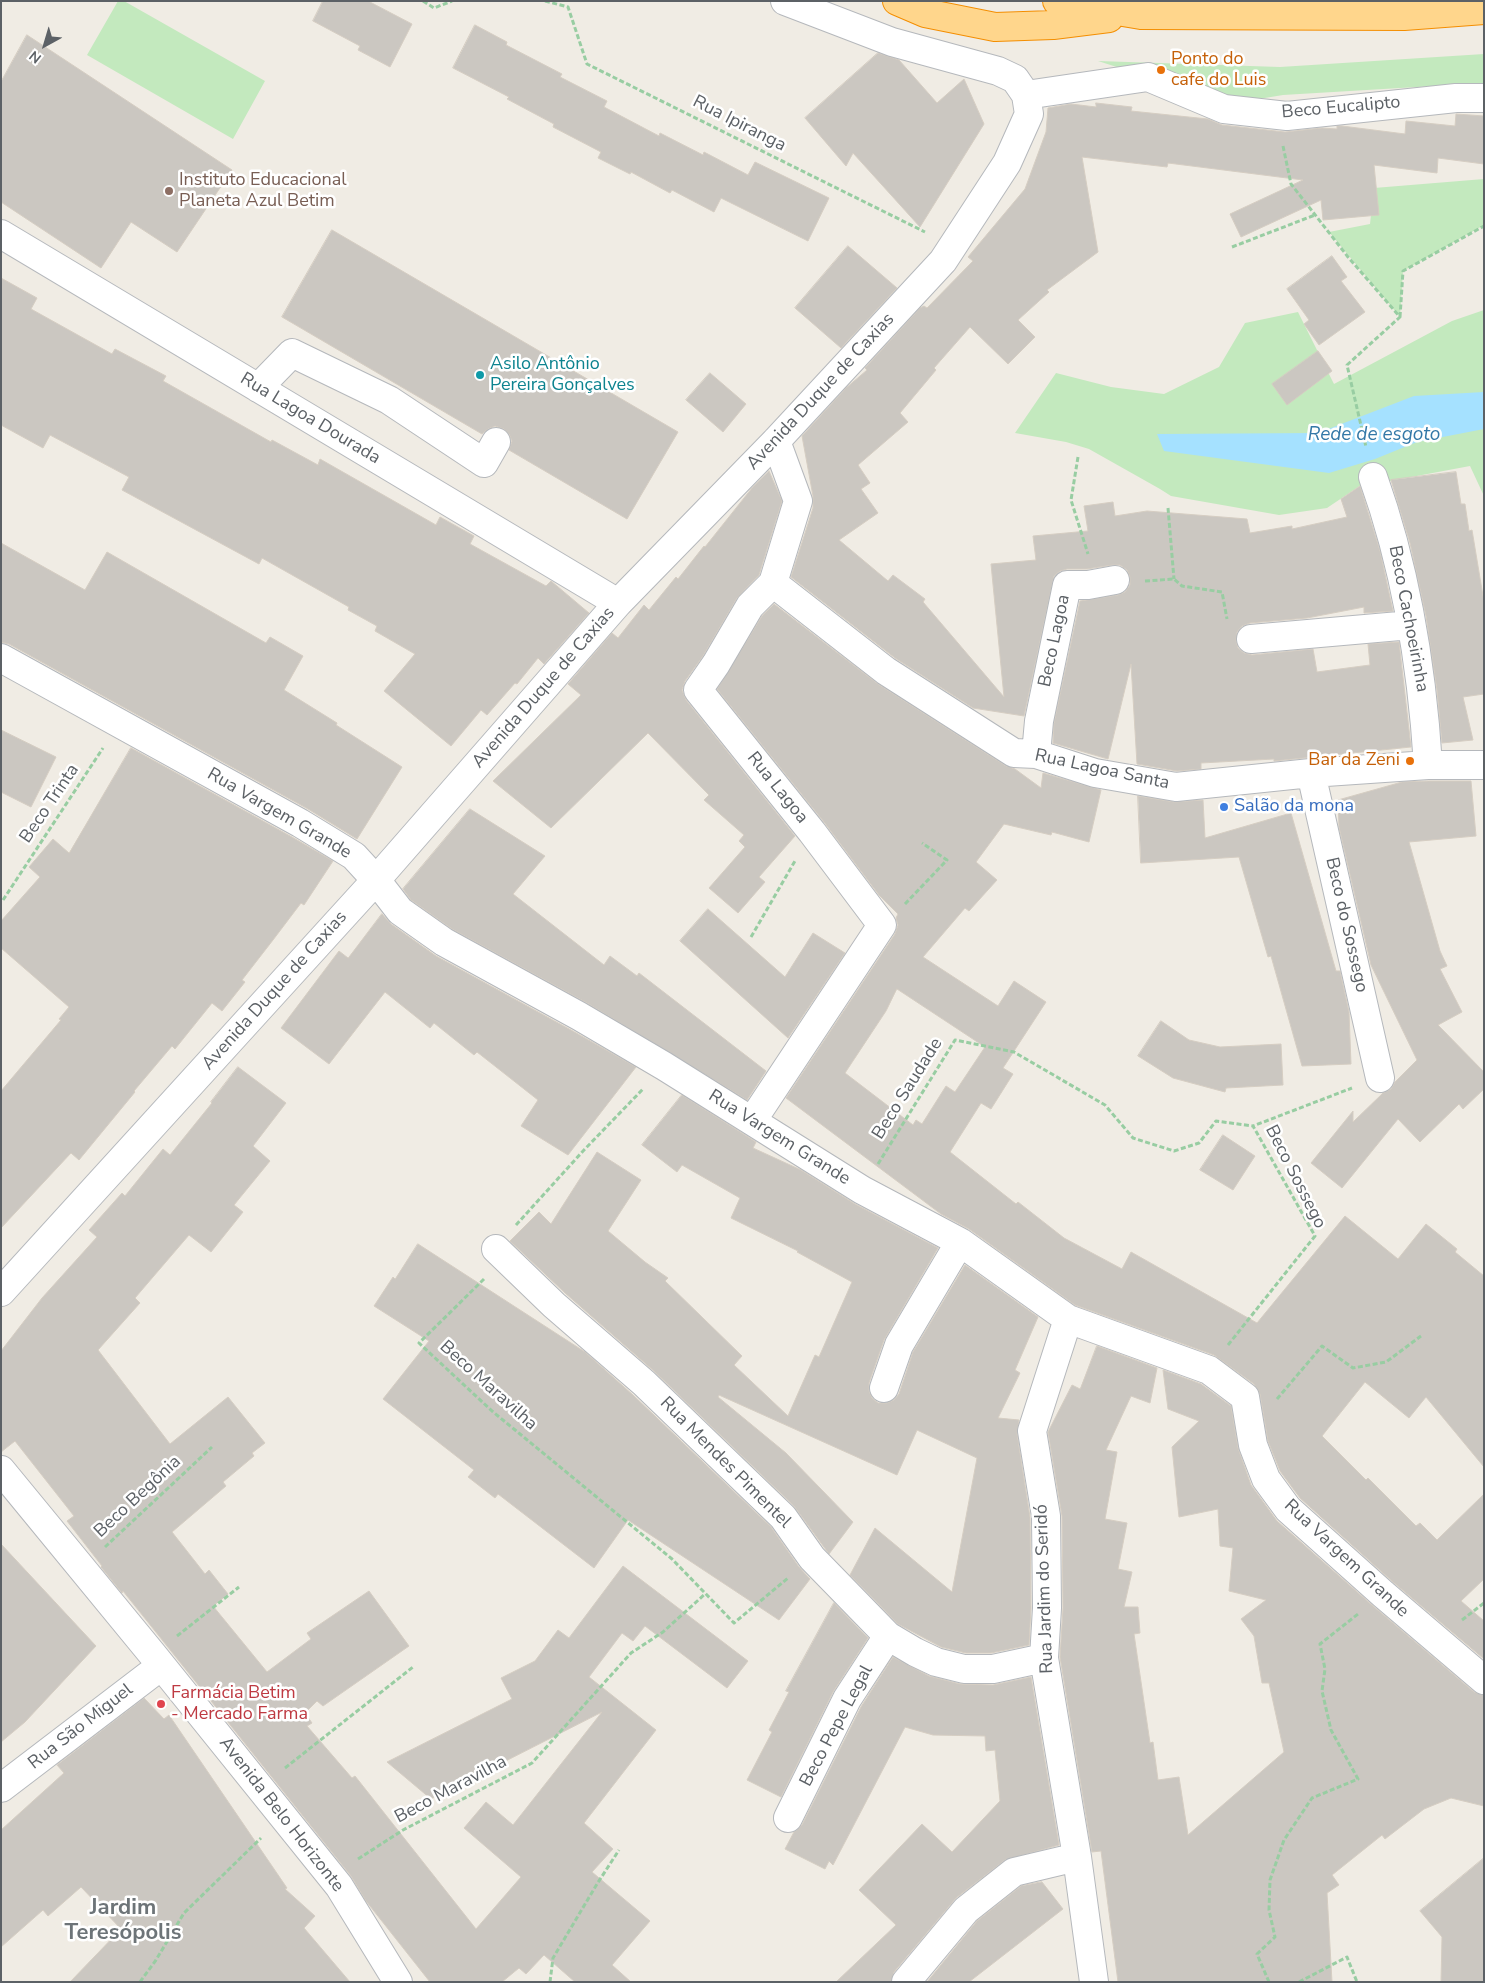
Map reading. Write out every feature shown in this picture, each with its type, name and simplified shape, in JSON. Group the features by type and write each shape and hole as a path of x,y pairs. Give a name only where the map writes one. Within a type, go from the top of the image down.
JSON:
{"highway":[{"path":"897,1 925,13 995,27 1053,25 1141,15 1404,16 1484,10"},
{"path":"1057,1 1141,15"}],"street":[{"path":"786,1 892,42 998,71 1015,79 1026,95"},
{"name":"Beco Eucalipto","path":"1026,95 1148,77 1224,109 1288,116 1456,98 1484,98"},
{"name":"Avenida Duque de Caxias","path":"1,1292 376,880 618,603 776,441 943,261 1007,163 1029,114 1026,95"},
{"name":"Rua Lagoa Dourada","path":"1,234 618,603"},
{"path":"258,388 292,353 389,400 484,463 496,442"},
{"name":"Rua Lagoa","path":"776,441 798,501 773,583 750,606 716,664 698,690 812,832 882,925"},
{"name":"Beco Cachoeirinha","path":"1373,476 1389,522 1411,625 1424,707 1428,765"},
{"name":"Beco Lagoa","path":"1036,754 1039,721 1067,585 1088,586 1115,580"},
{"name":"Rua Lagoa Santa","path":"773,583 886,671 1014,752 1036,754 1095,772 1176,787 1311,773 1428,765 1484,765"},
{"path":"1251,640 1411,625"},
{"name":"Rua Vargem Grande","path":"1,658 300,823 354,856 400,911 444,942 664,1066 862,1190 960,1242 1068,1319 1209,1370 1245,1397 1253,1445 1266,1479 1288,1509 1383,1594 1484,1680"},
{"name":"Beco do Sossego","path":"1311,773 1380,1078"},
{"path":"752,1121 882,925"},
{"path":"884,1388 899,1345 960,1242"},
{"name":"Rua Mendes Pimentel","path":"496,1250 554,1305 644,1383 783,1517 812,1558 888,1636 914,1652 936,1662 964,1669 993,1669 1044,1658"},
{"name":"Rua Jardim do Seridó","path":"1068,1319 1032,1431 1046,1516 1047,1608 1044,1658 1077,1857 1094,1982"},
{"name":"Avenida Belo Horizonte","path":"1,1470 261,1787 339,1886 398,1982"},
{"name":"Beco Pepe Legal","path":"788,1818 847,1699 888,1636"},
{"name":"Rua São Miguel","path":"1,1788 157,1660"},
{"path":"906,1982 966,1910 1014,1872 1077,1857"}],"path":[{"path":"423,1 434,8 452,1"},
{"name":"Rua Ipiranga","path":"545,1 568,7 587,64 952,246"},
{"path":"1276,114 1291,184 1348,257 1400,316"},
{"path":"1232,247 1315,215"},
{"path":"1373,476 1347,365 1400,316 1403,271 1484,226"},
{"path":"1078,457 1071,500 1094,572 1115,580 1132,582 1174,579"},
{"path":"1168,508 1174,579 1182,586 1222,592 1231,637 1251,640"},
{"name":"Beco Trinta","path":"3,900 120,723"},
{"path":"751,937 812,832"},
{"path":"882,925 921,889 947,860 922,843"},
{"name":"Beco Saudade","path":"862,1190 955,1040 1014,1052 1105,1105 1133,1138 1174,1151 1199,1143 1216,1121 1253,1126"},
{"name":"Beco Maravilha","path":"664,1066 538,1200 496,1250 484,1280 419,1343 492,1411 672,1558 734,1623 812,1558"},
{"name":"Beco Sossego","path":"1209,1370 1315,1236 1253,1126 1380,1078"},
{"path":"1251,1430 1322,1346 1353,1368 1386,1362 1421,1336"},
{"name":"Beco Begônia","path":"83,1568 212,1447"},
{"path":"157,1660 239,1588"},
{"name":"Beco Maravilha","path":"331,1877 402,1830 532,1763 631,1653 663,1632 705,1594"},
{"path":"1269,1982 1257,1954 1275,1937 1269,1910 1270,1880 1284,1840 1312,1798 1358,1779 1331,1730 1322,1691 1325,1669 1320,1644 1383,1594"},
{"path":"261,1787 413,1667"},
{"path":"140,1982 156,1960 184,1913 284,1816"},
{"path":"550,1982 553,1958 619,1850"},
{"path":"1299,1982 1347,1958 1357,1982"}],"green space":[{"path":"118,1 124,1 265,81 233,139 87,55"},
{"path":"1484,54 1484,83 1283,95 1216,106 1148,77 1098,61 1280,67"},
{"path":"1484,179 1484,225 1403,271 1400,317 1329,232 1370,224 1374,188"},
{"path":"1484,310 1484,496 1470,466 1390,481 1373,477 1327,508 1279,515 1171,496 1089,449 1066,442 1015,433 1056,373 1111,387 1164,394 1219,367 1245,323 1298,312 1334,384 1452,321"}],"water":[{"name":"Rede de esgoto","path":"1484,392 1484,429 1417,442 1375,459 1329,473 1164,451 1157,434 1318,433 1414,396"}],"building":[{"path":"323,1 368,1 412,24 390,67 358,50 360,46 313,21"},
{"path":"475,25 507,42 506,45 562,74 560,77 607,101 604,107 659,136 660,133 703,155 704,152 748,175 755,162 829,198 808,241 721,198 714,212 672,190 670,193 631,172 630,174 598,158 601,152 553,127 554,124 507,99 509,97 453,68"},
{"path":"27,35 232,170 177,252 131,222 101,268 1,202 1,82"},
{"path":"878,53 899,60 937,103 964,79 984,124 920,227 853,153 846,166 805,118"},
{"path":"1096,103 1132,107 1131,111 1208,119 1222,125 1285,132 1322,128 1337,129 1337,126 1342,126 1405,134 1406,121 1455,126 1456,114 1484,116 1484,164 1438,158 1437,173 1374,165 1379,215 1323,220 1321,200 1241,237 1230,214 1303,180 1168,163 1167,167 1082,157 1098,252 1047,290 1049,292 1018,320 1035,337 1008,364 970,327 934,368 936,370 900,413 908,422 858,465 870,483 861,489 878,513 839,540 888,581 893,575 925,599 923,602 1004,697 991,564 1036,560 1033,536 1088,531 1084,506 1113,502 1115,516 1147,511 1247,519 1250,533 1292,526 1292,529 1347,517 1341,499 1360,486 1380,551 1393,611 1364,613 1364,607 1307,618 1250,623 1242,626 1237,632 1236,641 1238,648 1244,653 1252,655 1313,649 1317,672 1370,665 1368,644 1399,642 1411,747 1274,761 1274,759 1201,763 1201,769 1177,771 1137,764 1131,664 1108,759 1053,743 1054,723 1080,601 1118,595 1125,592 1130,585 1130,577 1127,570 1120,565 1087,569 1067,569 1060,571 1054,576 1024,716 973,708 895,658 791,577 813,508 813,496 802,436 846,388 867,370 865,368 920,308 924,306 927,308 973,261 968,257 1025,189 1046,132 1048,108 1071,104 1096,107"},
{"name":"Asilo Antônio Pereira Gonçalves","path":"332,230 678,432 627,519 509,450 512,441 504,429 495,426 482,434 282,317"},
{"path":"848,246 897,288 841,348 795,308"},
{"path":"1332,256 1347,277 1341,281 1365,312 1319,345 1304,324 1309,320 1287,289"},
{"path":"1,278 37,298 31,309 112,354 115,349 166,376 163,381 271,442 272,440 318,465 320,459 436,525 440,517 474,536 470,544 546,586 551,581 589,613 544,664 538,658 517,684 515,683 487,715 481,710 451,746 384,691 415,654 375,631 377,626 348,610 349,607 262,558 259,564 122,490 129,477 50,435 43,448 1,425"},
{"path":"1318,351 1332,371 1287,405 1272,384"},
{"path":"710,373 746,404 723,432 686,400"},
{"path":"769,471 782,501 759,575 737,598 703,656 685,681 682,690 686,700 795,836 759,877 765,882 738,913 709,888 745,847 739,841 744,835 704,800 709,795 648,733 551,828 493,781 581,695 568,684 612,633 618,638 644,605 649,610 676,577 678,579 752,488"},
{"path":"1456,472 1461,504 1465,504 1469,531 1472,530 1484,602 1484,694 1463,697 1473,740 1442,743 1437,690 1426,616 1410,543 1391,480"},
{"path":"1,543 85,590 107,552 266,643 270,637 303,656 284,690 402,767 357,839 308,809 9,644 1,642"},
{"path":"774,604 878,684 1006,766 1015,769 1041,788 1043,773 1101,790 1089,842 1052,832 1051,835 1004,824 976,862 997,880 969,911 965,908 923,957 998,1006 1014,981 1046,1002 1003,1068 1013,1074 991,1109 981,1103 950,1152 1016,1204 1018,1202 1064,1238 1122,1269 1131,1252 1257,1323 1345,1216 1398,1259 1426,1224 1457,1249 1455,1252 1484,1276 1484,1467 1426,1397 1409,1418 1365,1382 1322,1436 1416,1526 1420,1523 1437,1540 1484,1494 1484,1579 1461,1601 1484,1621 1484,1659 1393,1582 1300,1498 1280,1471 1268,1441 1260,1394 1254,1384 1214,1355 1075,1305 969,1229 941,1214 786,1098 895,934 898,925 896,918 898,914 879,895 824,822 717,689 762,616","holes":["897,989 985,1047 955,1092 946,1086 922,1124 916,1120 913,1125 845,1073 886,1011"]},
{"path":"1,730 56,757 31,807 1,792"},
{"path":"131,748 333,861 304,905 301,903 242,980 245,982 222,1011 212,1003 175,1049 172,1046 79,1160 71,1153 1,1228 1,1091 61,1020 59,1019 69,1007 1,948 1,921 40,877 29,867 53,839 69,853"},
{"path":"1471,781 1476,836 1409,842 1440,951 1447,966 1440,969 1462,1012 1438,1025 1484,1072 1484,1089 1463,1109 1459,1104 1420,1142 1398,1119 1342,1188 1311,1163 1353,1111 1353,1122 1383,1093 1391,1089 1395,1082 1417,1060 1371,965 1339,827 1338,800 1402,782"},
{"path":"1138,796 1174,802 1203,800 1205,838 1291,813 1336,971 1340,971 1349,1012 1351,1064 1302,1066 1271,956 1268,957 1239,857 1141,863"},
{"path":"470,809 545,856 513,894 604,965 610,956 637,976 639,973 766,1071 747,1100 587,1003 452,929 411,900 403,889"},
{"path":"708,909 785,977 813,933 845,953 788,1038 680,941"},
{"path":"382,914 391,924 436,956 636,1067 568,1155 521,1126 538,1100 477,1052 474,1055 434,1023 430,1028 385,992 329,1064 281,1028 339,951 348,958"},
{"path":"1161,1021 1189,1040 1220,1047 1281,1044 1283,1085 1226,1088 1225,1092 1173,1078 1138,1056"},
{"path":"238,1067 286,1103 253,1146 270,1161 234,1205 243,1212 211,1252 189,1235 135,1298 140,1303 98,1350 170,1444 228,1397 265,1443 252,1453 254,1456 223,1482 226,1486 172,1532 205,1574 209,1570 228,1594 213,1606 267,1672 311,1639 307,1633 369,1591 409,1646 323,1706 317,1701 305,1713 312,1723 307,1726 352,1778 355,1776 476,1929 521,1877 464,1828 486,1802 513,1825 602,1712 431,1799 387,1762 512,1699 501,1678 535,1661 558,1630 569,1638 623,1566 748,1661 727,1688 645,1626 633,1641 622,1633 589,1677 656,1730 584,1823 613,1849 592,1872 650,1921 612,1965 631,1982 575,1982 544,1955 526,1974 519,1968 502,1982 430,1982 366,1901 351,1876 123,1591 122,1593 101,1567 67,1521 74,1516 15,1441 1,1452 1,1351 42,1298 97,1237 89,1230 122,1193 125,1196 163,1149 170,1155"},
{"path":"682,1095 756,1142 753,1148 801,1170 855,1204 938,1248 884,1340 869,1383 869,1391 872,1398 878,1403 887,1403 894,1400 899,1394 913,1352 965,1265 1038,1317 1015,1370 1020,1373 998,1418 1019,1420 1017,1434 1030,1517 1031,1608 1029,1645 991,1653 966,1653 941,1647 898,1624 850,1575 875,1528 952,1592 977,1458 917,1430 897,1475 719,1395 718,1397 786,1453 853,1522 829,1554 794,1506 655,1372 565,1293 510,1241 539,1212 551,1224 597,1152 641,1180 608,1231 645,1262 668,1278 665,1281 742,1356 734,1365 788,1416 815,1355 819,1357 852,1282 798,1251 731,1218 740,1198 682,1165 677,1172 642,1145"},
{"path":"1223,1135 1255,1156 1233,1190 1200,1170"},
{"path":"418,1244 585,1352 633,1395 771,1527 799,1567 810,1579 779,1620 628,1520 594,1568 498,1494 495,1498 468,1477 474,1470 383,1399 429,1341 374,1306"},
{"path":"1097,1346 1157,1368 1150,1403 1131,1396 1106,1450 1117,1452 1105,1519 1127,1523 1118,1569 1132,1572 1124,1607 1138,1607 1140,1633 1134,1634 1150,1743 1153,1742 1158,1780 1179,1777 1188,1835 1284,1752 1269,1683 1262,1683 1254,1636 1241,1619 1266,1600 1229,1591 1233,1548 1220,1546 1218,1509 1179,1517 1172,1447 1199,1421 1168,1409 1163,1370 1201,1384 1231,1406 1238,1448 1251,1485 1277,1521 1474,1692 1484,1695 1484,1806 1451,1798 1424,1809 1385,1839 1382,1835 1332,1875 1339,1885 1327,1893 1332,1982 1118,1982 1101,1851 1092,1852 1060,1657 1063,1608 1062,1516 1048,1432 1072,1385 1080,1389"},
{"path":"1,1544 96,1646 25,1722 1,1742"},
{"path":"834,1603 868,1638 833,1692 781,1797 747,1780 772,1732 769,1730 789,1692 786,1691"},
{"path":"893,1657 929,1676 960,1684 993,1685 1031,1677 1059,1845 1005,1860 956,1898 894,1972 891,1982 836,1982 896,1925 859,1890 922,1824 952,1852 1000,1801 995,1750 986,1751 985,1736 933,1735 905,1727 833,1865 829,1861 825,1869 785,1849 794,1832 802,1825 861,1707"},
{"path":"144,1698 164,1719 169,1715 287,1888 285,1889 315,1916 304,1928 350,1982 70,1982 121,1929 81,1887 48,1916 43,1910 1,1947 1,1830 64,1773 57,1765"},
{"path":"1484,1858 1484,1982 1441,1982 1442,1937 1420,1911"},
{"path":"1042,1882 1063,1909 969,1982 927,1982 977,1921 1021,1886"}],"place":[{"name":"Ponto do cafe do Luis","path":"1161,70"},
{"name":"Instituto Educacional Planeta Azul Betim","path":"169,191"},
{"name":"Asilo Antônio Pereira Gonçalves","path":"480,375"},
{"name":"Bar da Zeni","path":"1410,761"},
{"name":"Salão da mona","path":"1224,807"},
{"name":"Farmácia Betim - Mercado Farma","path":"161,1704"}],"district":[{"name":"Jardim Teresópolis","path":"123,1922"}]}
